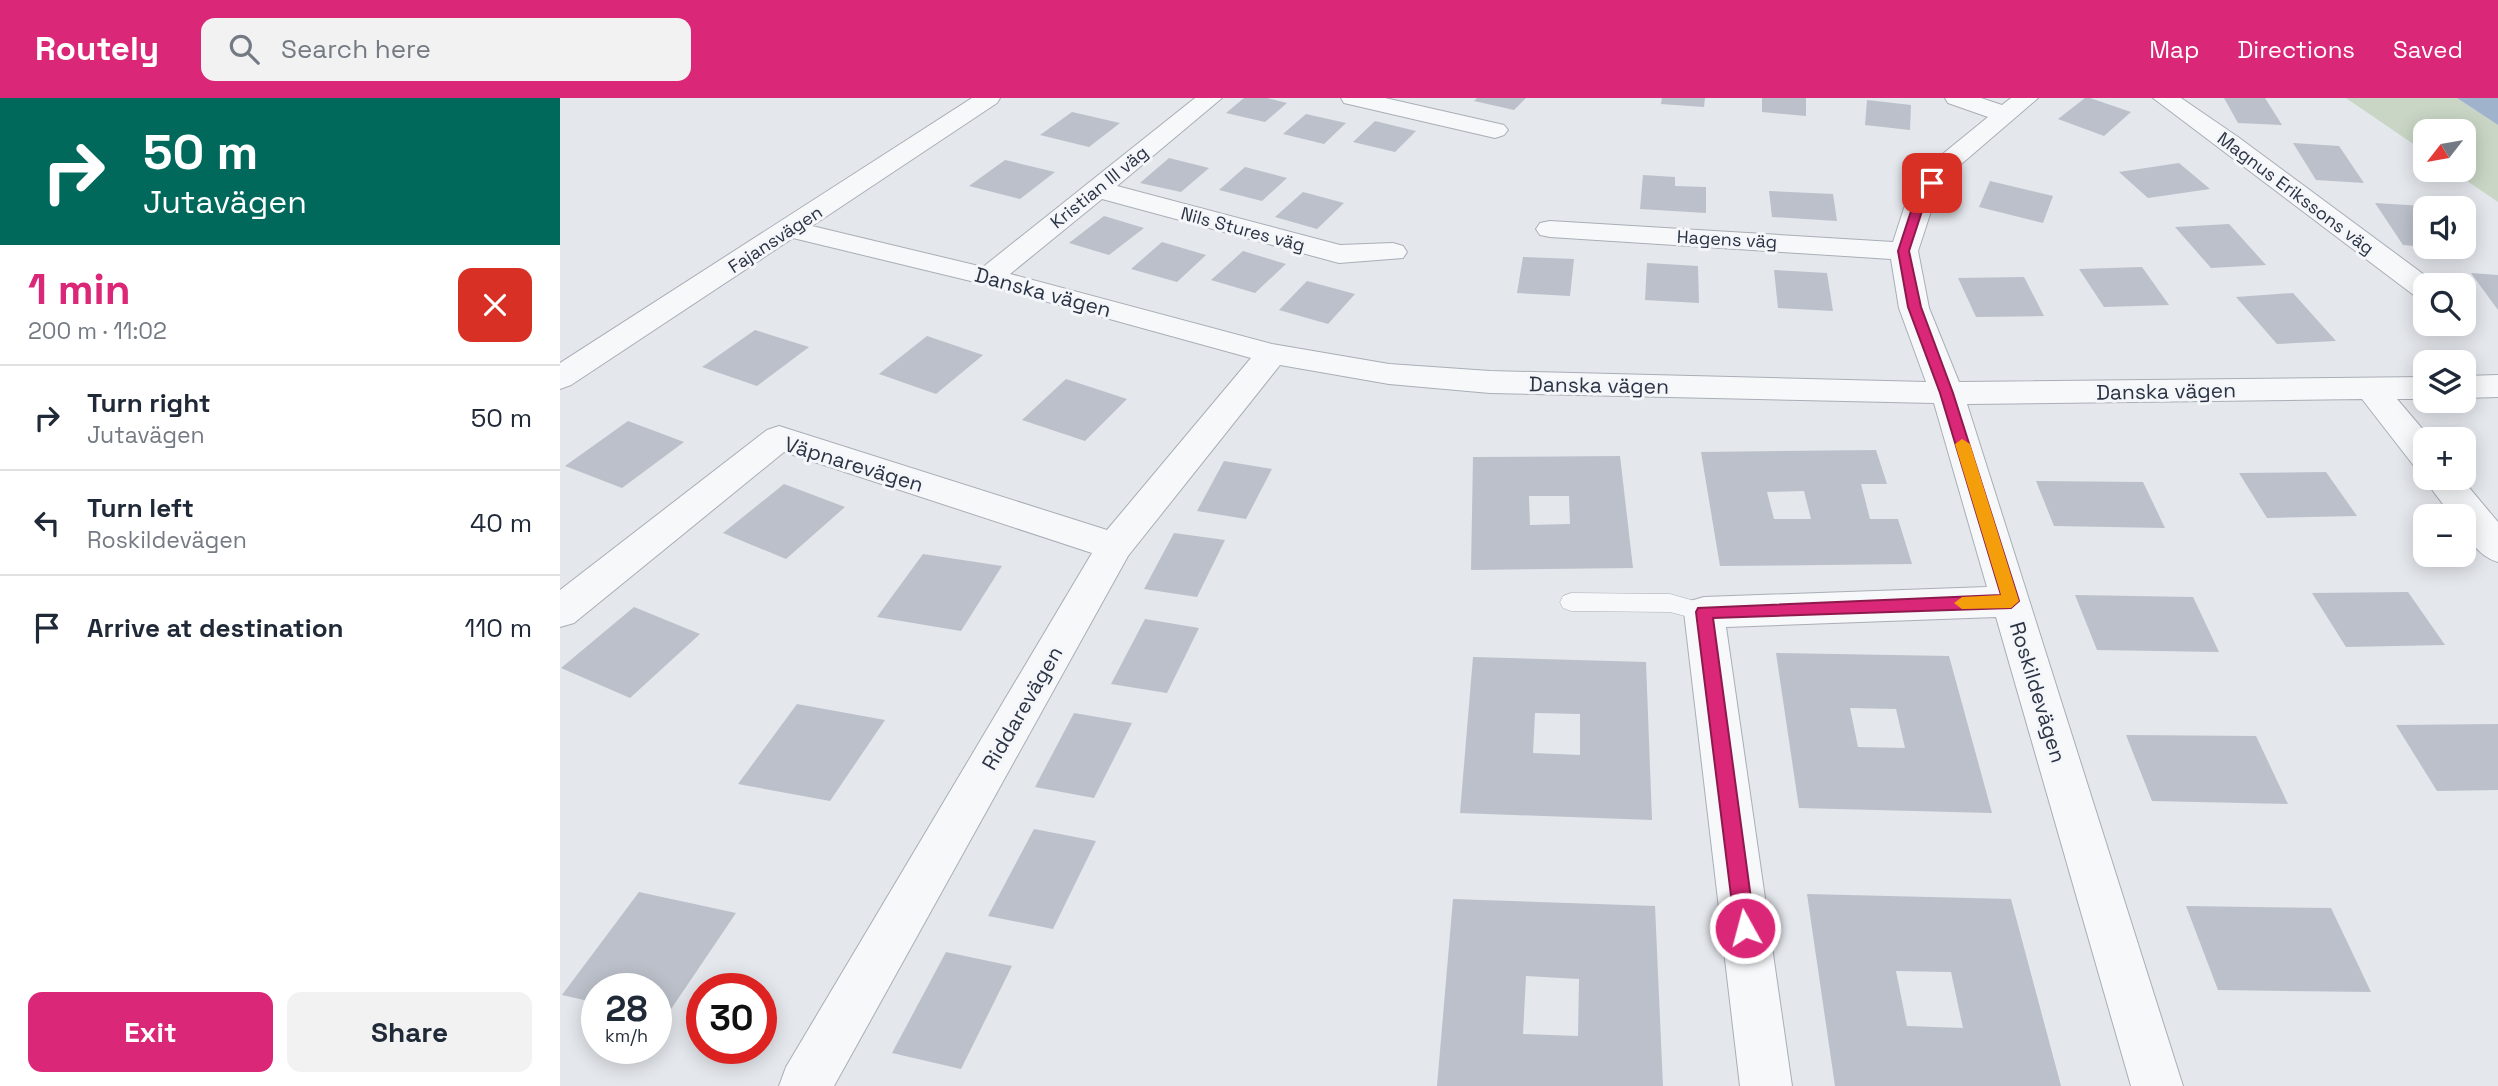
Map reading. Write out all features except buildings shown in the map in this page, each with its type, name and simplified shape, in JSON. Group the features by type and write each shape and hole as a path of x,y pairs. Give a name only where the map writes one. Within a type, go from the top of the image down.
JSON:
{"street":[{"name":"Fajansvägen","path":"560,378 988,98"},
{"name":"Kristian III väg","path":"988,277 1210,98"},
{"path":"1353,98 1495,130"},
{"path":"1957,98 2015,106"},
{"name":"Magnus Erikssons väg","path":"2165,98 2229,142 2413,280"},
{"path":"1903,251 1921,199 1942,167 2015,106"},
{"name":"Nils Stures väg","path":"1096,189 1339,254 1393,252"},
{"name":"Danska vägen","path":"791,229 988,277 1272,354 1389,374 1490,382 1947,393 2413,388"},
{"name":"Hagens väg","path":"1550,229 1903,251"},
{"name":"Roskildevägen","path":"1903,251 1914,307 1947,393 2157,1086"},
{"name":"Riddarevägen","path":"805,1086 1115,546 1272,354"},
{"path":"2476,387 2498,386"},
{"path":"2371,389 2413,441"},
{"name":"Väpnarevägen","path":"560,612 779,438 1115,546"},
{"path":"2452,490 2498,548"},
{"path":"1766,1086 1704,612 2011,601"}],"lane":[{"path":"1571,602 1670,603 1704,612"}],"green space":[{"path":"2346,98 2457,98 2498,125 2498,202 2469,182 2476,182 2476,119 2413,119 2413,144"}],"water":[{"path":"2457,98 2498,98 2498,125"}],"slow traffic":[{"path":"1962,444 2011,601 1962,603"}],"route":[{"path":"1745,928 1704,612 2011,601 1947,393 1914,307 1903,251 1915,213 1932,183"}]}
